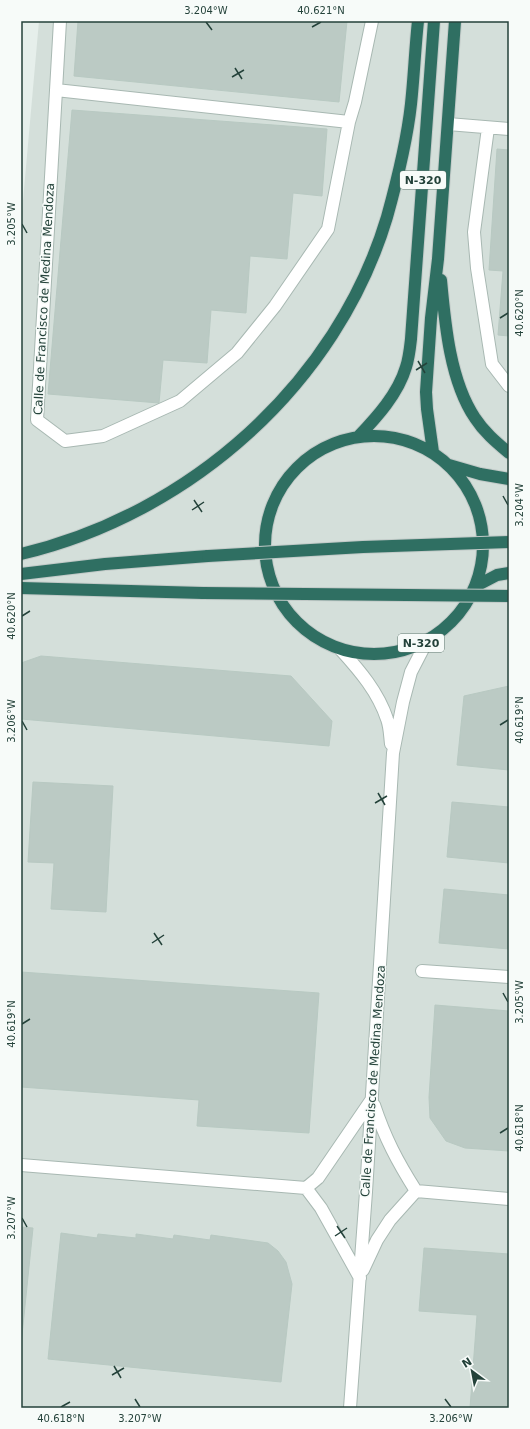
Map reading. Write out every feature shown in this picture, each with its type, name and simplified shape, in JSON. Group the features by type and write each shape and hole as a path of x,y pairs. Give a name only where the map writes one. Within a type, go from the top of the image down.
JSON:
{"highway":[{"name":"N-320","path":"21,554 52,546 111,523 151,503 191,478 229,451 263,420 313,363 333,334 363,280 387,218 401,159 411,106 418,21"},
{"name":"N-320","path":"358,437 390,400 406,368 412,339 434,21"},
{"name":"N-320","path":"433,452 426,392 431,318 438,259 455,21"},
{"name":"N-320","path":"438,259 446,330 451,355 464,396 474,418 490,437 509,453"},
{"name":"N-320","path":"384,436 410,441 433,452 449,465 473,496 482,526 483,556 476,586 464,608 447,626 427,641 400,652 370,654 341,650 312,636 288,613 272,585 265,553 267,521 279,490 300,465 327,447 358,437 384,436"},
{"name":"N-320","path":"449,465 480,474 509,479"},
{"path":"21,574 105,564 208,556 363,547 509,542"},
{"path":"476,586 497,575 509,573"},
{"path":"21,588 203,593 509,596"}],"street":[{"name":"Calle de Francisco de Medina Mendoza","path":"60,21 37,420 65,441 103,436 180,401 237,353 275,306 328,229 349,122 355,102 372,21"},
{"path":"56,90 349,122"},
{"path":"448,124 509,129"},
{"path":"488,128 474,232 477,268 492,364 509,386"},
{"name":"Calle de Francisco de Medina Mendoza","path":"350,1408 372,1099 393,753 403,702 411,672 427,641"},
{"name":"Calle de Francisco de Medina Mendoza","path":"341,650 363,674 377,696 388,720 393,753"},
{"path":"422,971 509,977"},
{"path":"21,1165 306,1188 318,1178 372,1099"},
{"path":"372,1099 382,1130 392,1151 416,1191"},
{"path":"306,1188 321,1208 360,1278"},
{"path":"416,1191 509,1199"},
{"path":"360,1278 377,1240 390,1220 416,1191"}],"shaded area":[{"path":"39,21 509,21 509,1408 21,1408 21,223"}],"building":[{"path":"78,21 347,21 339,102 74,76"},
{"path":"72,110 327,129 322,196 293,193 287,259 250,256 246,313 211,310 207,363 163,360 159,403 48,394"},
{"path":"497,149 509,150 509,336 498,335 503,271 489,270"},
{"path":"41,656 291,676 332,721 329,746 21,719 21,663"},
{"path":"509,686 509,770 457,765 464,696"},
{"path":"33,782 113,786 106,912 51,909 54,863 28,862"},
{"path":"452,802 509,807 509,863 447,857"},
{"path":"444,889 509,895 509,949 439,943"},
{"path":"21,972 319,993 309,1133 197,1126 199,1100 21,1087"},
{"path":"435,1005 509,1011 509,1151 465,1148 446,1141 430,1118 429,1097"},
{"path":"21,1227 33,1228 21,1345"},
{"path":"61,1233 97,1238 98,1234 136,1238 136,1234 173,1239 174,1235 210,1240 211,1235 268,1243 278,1251 286,1262 292,1284 281,1382 48,1359"},
{"path":"424,1248 509,1254 509,1408 470,1408 477,1315 419,1311"}]}
